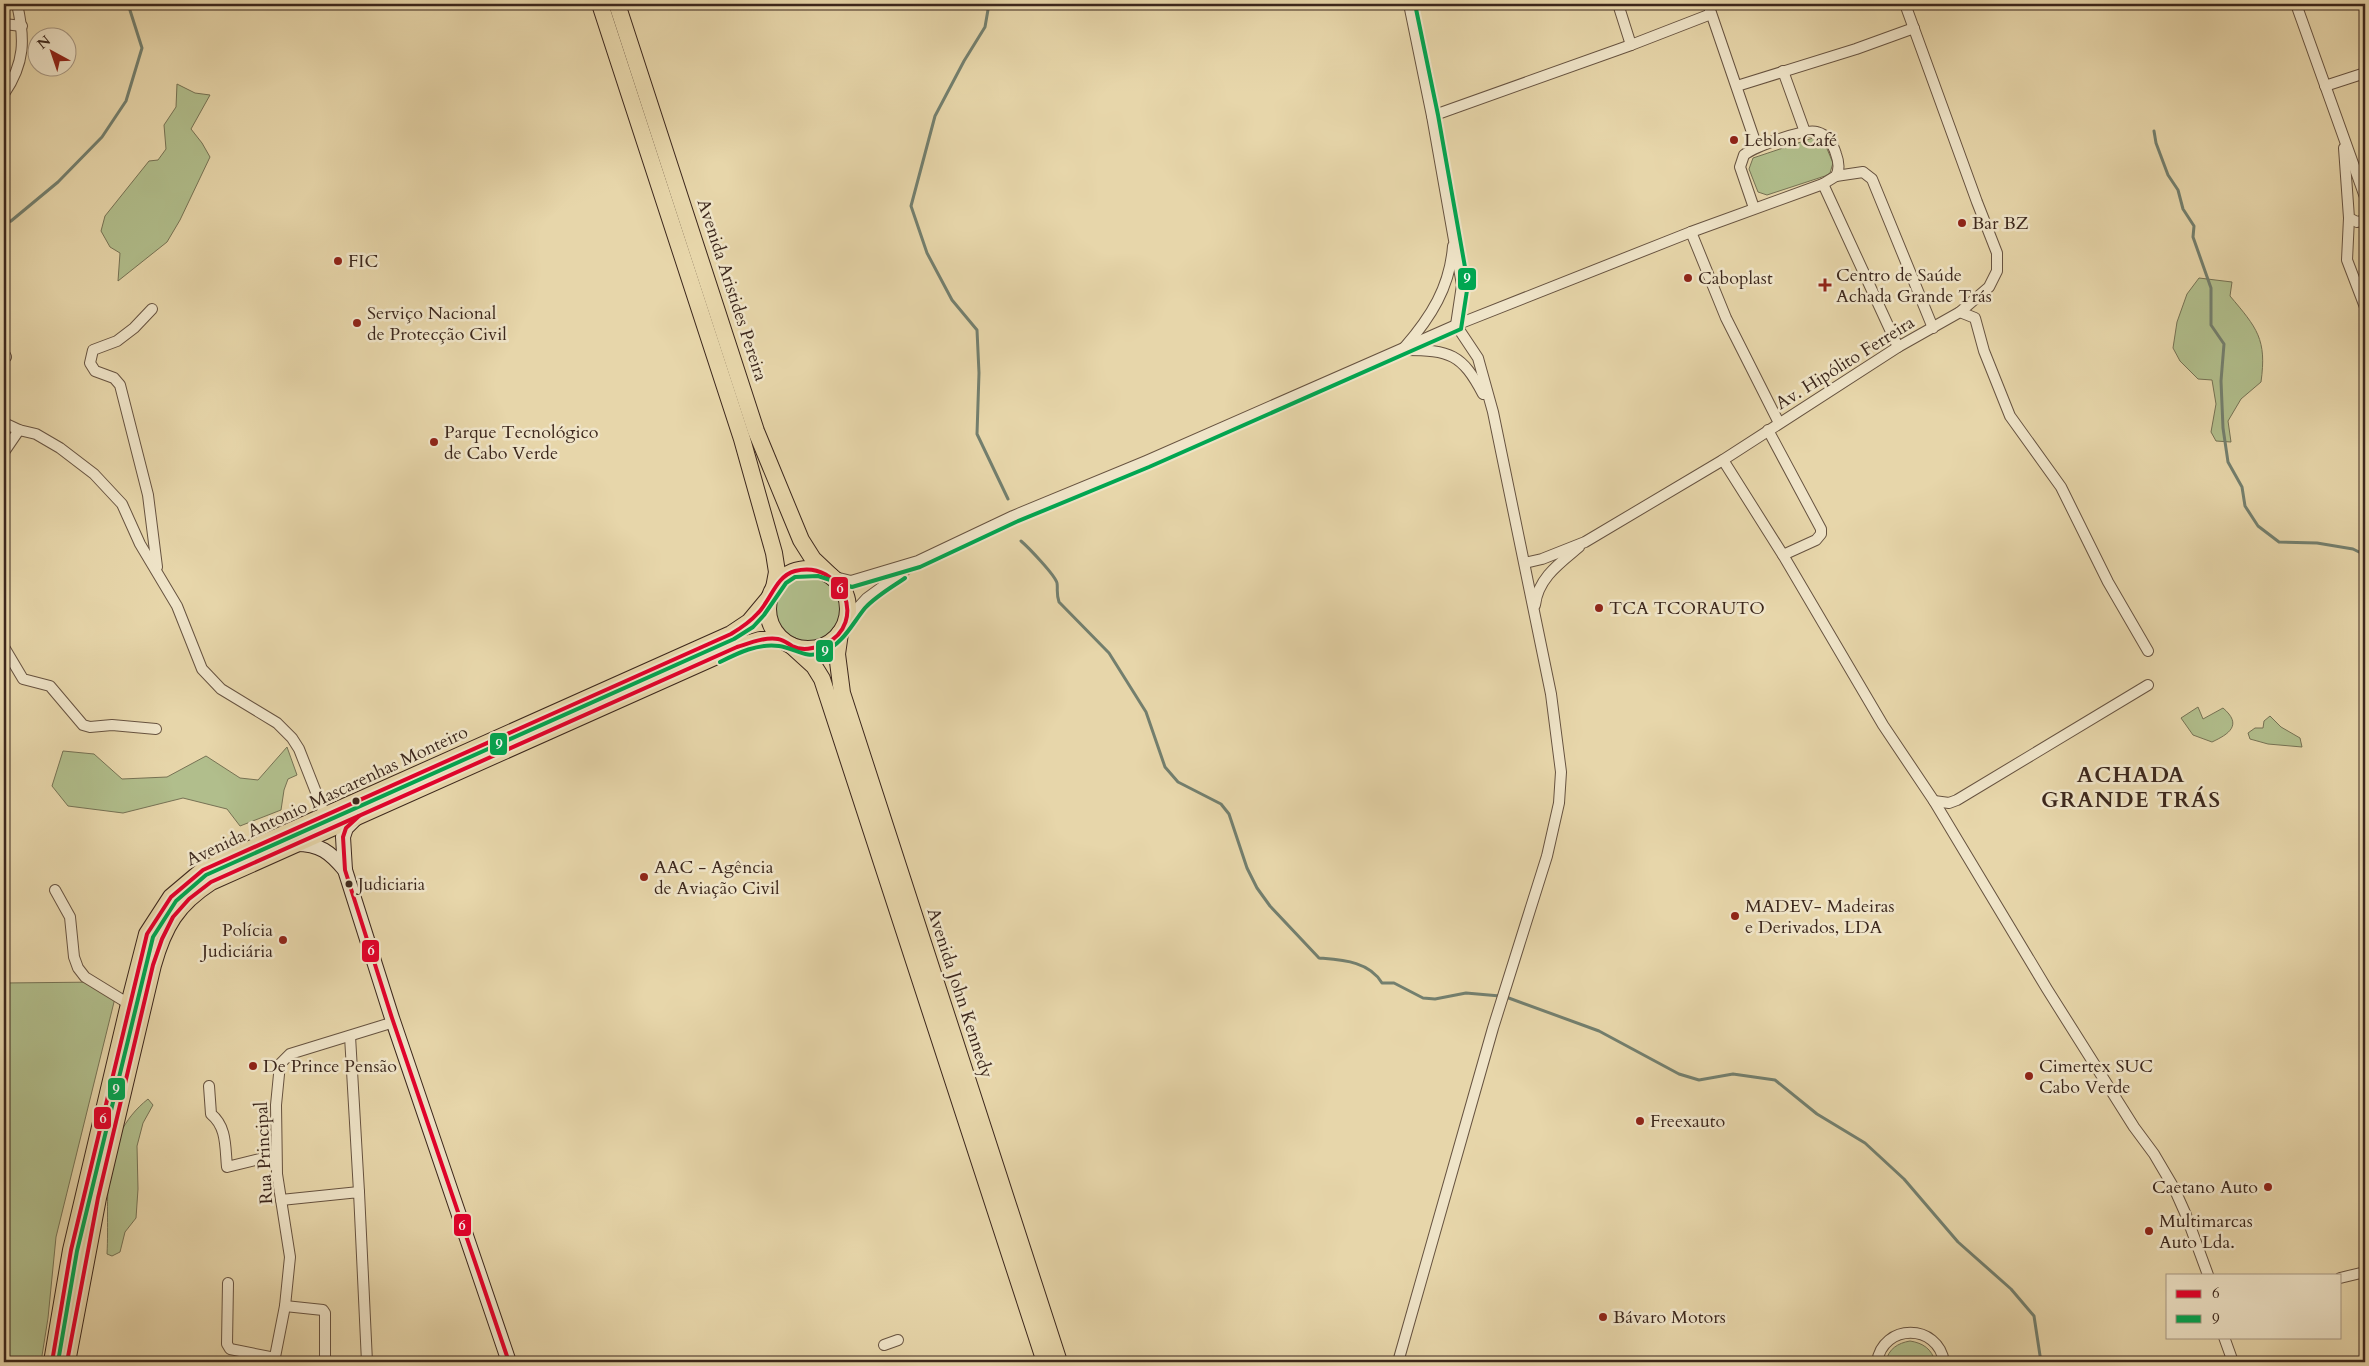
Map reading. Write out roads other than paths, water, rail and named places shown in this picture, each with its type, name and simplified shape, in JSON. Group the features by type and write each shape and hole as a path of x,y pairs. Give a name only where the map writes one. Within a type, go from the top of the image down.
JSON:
{"main road":[{"name":"Avenida Aristides Pereira","path":"600,4 742,439 774,553 777,572 771,593"},
{"name":"Avenida Aristides Pereira","path":"618,4 756,431 800,540 813,559 831,576"},
{"path":"800,570 819,570 831,576 840,586 846,598 848,610 842,628 830,642 818,648 805,649 787,643 774,631 769,621 771,593 782,578 800,570"},
{"name":"Avenida Antonio Mascarenhas Monteiro","path":"52,1362 71,1250 128,1004 148,934 162,908 181,887 203,870 731,634 749,622 771,593"},
{"name":"Avenida John Kennedy","path":"842,628 837,654 842,693 1059,1362"},
{"name":"Avenida Antonio Mascarenhas Monteiro","path":"67,1362 98,1198 160,939 173,916 200,889 211,882 295,844 737,647 760,640 787,643"},
{"name":"Avenida John Kennedy","path":"787,643 814,666 822,679 1045,1362"},
{"path":"359,816 346,828 343,837 345,870 394,1022 509,1362"},
{"path":"295,844 322,847 330,852 345,870"}],"street":[{"path":"4,94 16,76 21,57 22,26 17,4"},
{"path":"1398,1362 1499,1008 1549,847 1559,803 1561,772 1556,721 1493,412 1478,358 1456,325 1462,285 1432,116 1409,4"},
{"path":"1618,4 1631,45"},
{"path":"1708,4 1757,147"},
{"name":"Av. Hipólito Ferreira","path":"1585,542 1723,460 1898,347 1960,312 1982,295 1994,279 1999,262 1997,253 1906,4"},
{"path":"2296,4 2365,197"},
{"path":"1432,116 1631,45 1711,14"},
{"path":"4,24 22,26"},
{"path":"1737,86 1856,49 1914,28"},
{"path":"1783,71 1805,132"},
{"path":"2325,86 2365,73"},
{"path":"1754,208 1740,167 1744,156 1757,147 1805,132 1816,132 1831,142 1839,167 1836,176"},
{"path":"2343,134 2349,218 2347,260 2365,307"},
{"path":"831,576 851,581 918,561 1013,516 1402,350 1456,325 1691,232 1823,184 1836,176 1846,176 1859,171 1866,173 1872,179 1933,328"},
{"path":"1823,184 1898,347"},
{"path":"2349,218 2357,222 2365,220"},
{"path":"1691,232 1726,318 1779,423"},
{"path":"1402,350 1420,330 1440,298 1450,267 1454,233"},
{"path":"152,309 134,328 117,341 93,350 90,363 95,371 114,378 120,385 148,495 157,570"},
{"path":"1960,312 1975,318 1984,351 2010,416 2061,487 2108,582 2148,651"},
{"path":"1402,350 1435,350 1450,354 1461,362 1475,379 1493,412"},
{"path":"4,423 19,430 36,434 60,448 77,460 108,488 122,504 140,544 178,606 202,669 221,689 277,723 292,738 299,749 325,816"},
{"path":"4,452 19,430"},
{"path":"1768,430 1821,529 1821,534 1816,540 1783,555"},
{"path":"1723,460 1783,555 1883,725 1934,801 2047,989 2174,1188 2208,1274"},
{"path":"1525,563 1585,542"},
{"path":"1535,616 1537,595 1546,578 1585,542"},
{"path":"842,628 867,598 918,561"},
{"path":"4,647 23,679 50,686 83,725 90,728 112,726 156,729"},
{"path":"1934,801 1949,803 1957,800 2148,685"},
{"path":"55,890 70,917 74,957 78,968 85,977 128,1004"},
{"name":"Rua Principal","path":"274,1360 285,1306 290,1257 276,1155 276,1105 280,1064 290,1054 394,1022"},
{"path":"350,1036 367,1362"},
{"path":"208,1086 211,1114 220,1121 223,1128 227,1167 276,1155"},
{"path":"281,1200 359,1192"},
{"path":"2342,1278 2365,1272"},
{"path":"228,1283 227,1344 230,1349 274,1360"},
{"path":"285,1306 323,1310 325,1313 325,1362"},
{"path":"1875,1360 1882,1346 1890,1338 1910,1332 1930,1338 1938,1346 1944,1362"},
{"path":"2224,1338 2233,1362"},
{"path":"884,1345 898,1340"}],"waterway":[{"path":"4,223 11,221 58,182 102,137 126,101 142,48 128,4"},
{"path":"989,4 985,27 964,61 935,116 911,206 927,253 952,300 977,330 979,373 977,434 1008,499"},
{"path":"2154,131 2156,143 2168,175 2178,190 2183,209 2194,226 2193,237 2211,288 2211,325 2224,344 2221,381 2223,428 2228,462 2242,487 2245,506 2258,526 2279,542 2317,543 2353,549 2365,555"},
{"path":"1021,541 1052,574 1057,583 1059,602 1109,653 1146,712 1165,767 1178,782 1221,804 1229,814 1247,868 1257,888 1270,906 1319,958 1346,961 1362,966 1370,970 1382,983 1394,983 1423,998 1435,999 1466,993 1500,996"},
{"path":"1506,997 1599,1031 1679,1074 1699,1080 1733,1074 1775,1080 1817,1114 1865,1143 1904,1179 1958,1242 2011,1289 2034,1316 2041,1362"}],"place":[{"name":"Leblon Café","path":"1734,140"},
{"name":"Bar BZ","path":"1962,223"},
{"name":"FIC","path":"338,261"},
{"name":"Caboplast","path":"1688,278"},
{"name":"Centro de Saúde Achada Grande Trás","path":"1825,285"},
{"name":"Serviço Nacional de Protecção Civil","path":"357,323"},
{"name":"Parque Tecnológico de Cabo Verde","path":"434,442"},
{"name":"TCA TCORAUTO","path":"1599,608"},
{"name":"AAC - Agência de Aviação Civil","path":"644,877"},
{"name":"Judiciaria","path":"349,884"},
{"name":"MADEV- Madeiras e Derivados, LDA","path":"1735,916"},
{"name":"Polícia Judiciária","path":"283,940"},
{"name":"De Prince Pensão","path":"253,1066"},
{"name":"Cimertex SUC Cabo Verde","path":"2029,1076"},
{"name":"Freexauto","path":"1640,1121"},
{"name":"Caetano Auto","path":"2268,1187"},
{"name":"Multimarcas Auto Lda.","path":"2149,1231"},
{"name":"Bávaro Motors","path":"1603,1317"}],"district":[{"name":"ACHADA GRANDE TRÁS","path":"2131,788"}]}
